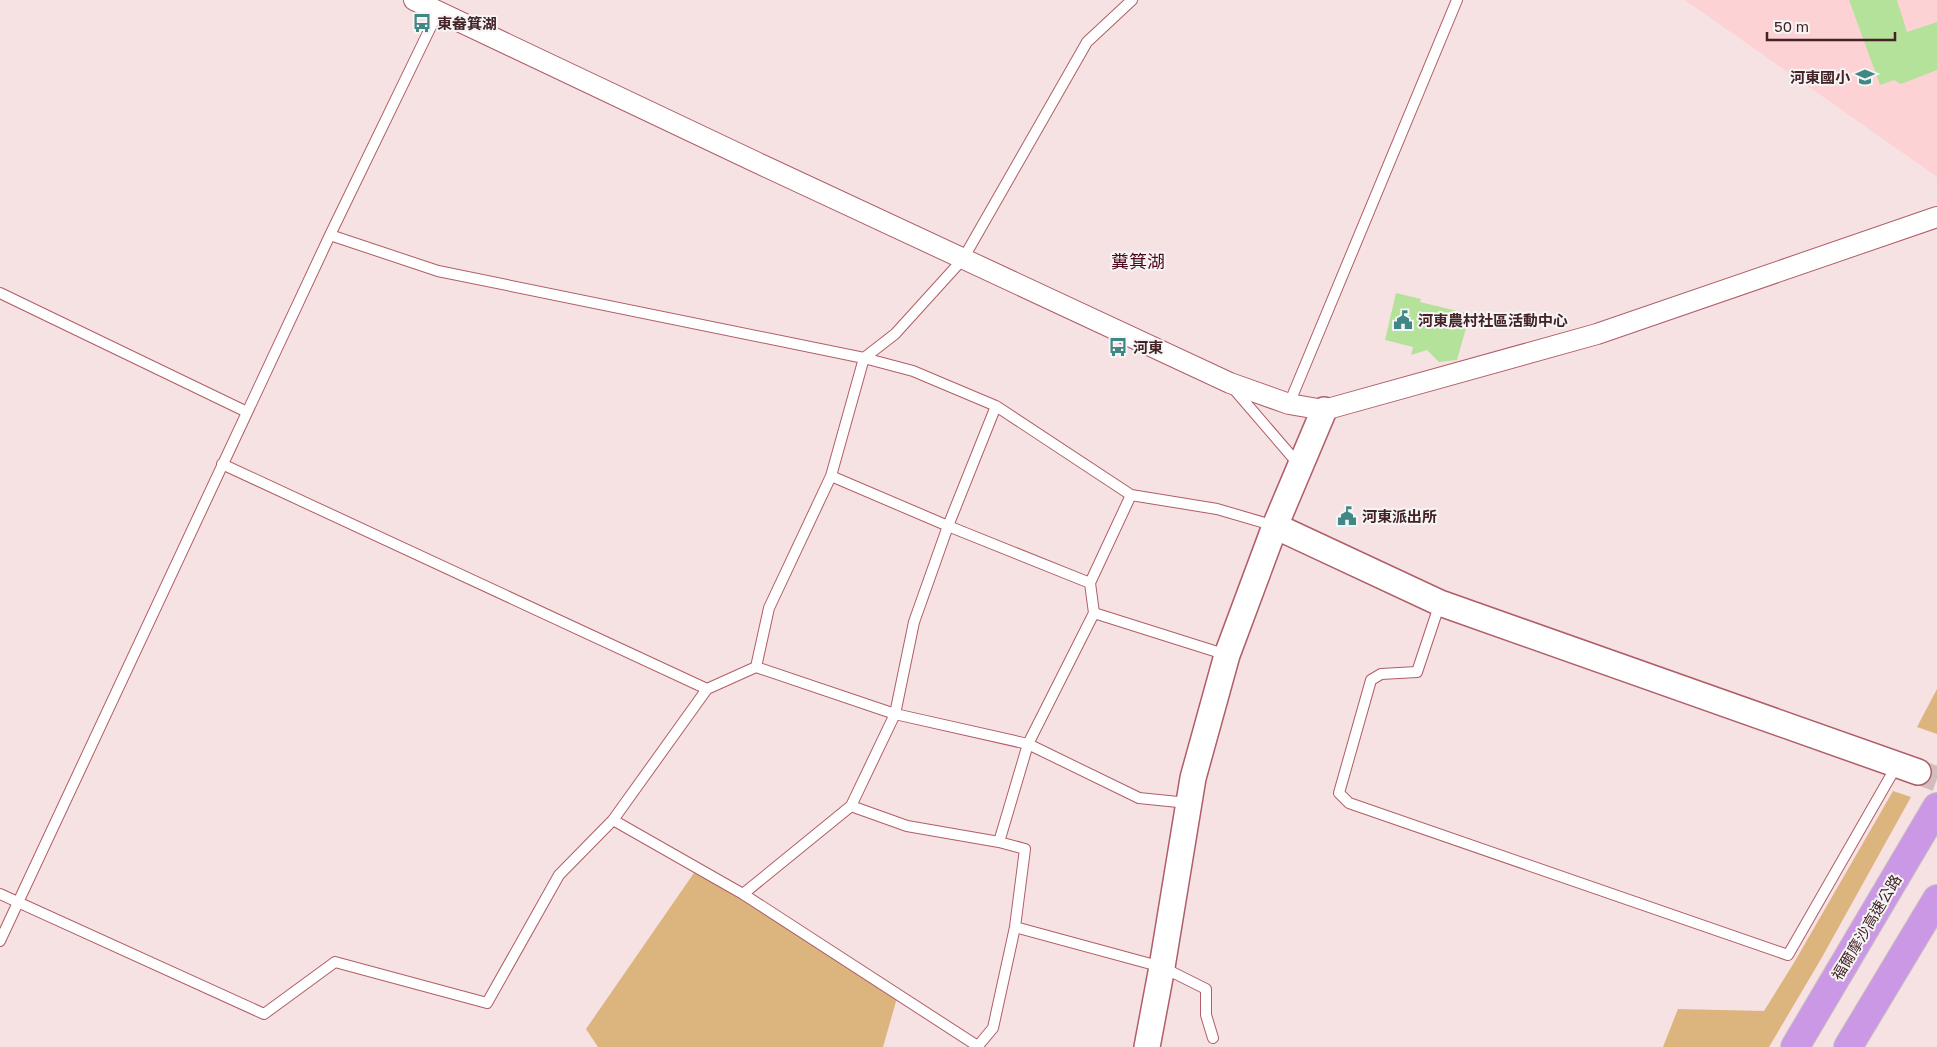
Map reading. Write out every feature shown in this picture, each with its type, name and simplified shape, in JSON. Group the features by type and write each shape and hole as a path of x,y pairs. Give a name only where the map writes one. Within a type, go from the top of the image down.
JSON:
{"highway":[{"name":"福爾摩沙高速公路","path":"1795,1047 1937,807"},
{"path":"1848,1047 1937,899"}],"street":[{"path":"414,0 1230,383 1289,404 1324,410 1597,334 1937,217"},
{"path":"1147,1047 1193,778 1227,655 1275,526 1324,410"},
{"path":"1275,526 1440,603 1907,768"}],"lane":[{"path":"756,667 769,608 832,476 864,358 895,334 964,259 1087,42 1132,0"},
{"path":"1289,404 1457,0"},
{"path":"0,941 222,464 438,12"},
{"path":"330,235 438,271 864,358 914,371 996,406 1131,495 1217,509 1275,526"},
{"path":"0,293 247,412"},
{"path":"1230,383 1300,466"},
{"path":"743,894 851,806 895,714 914,622 948,526 996,406"},
{"path":"222,464 707,689"},
{"path":"832,476 948,526 1090,583"},
{"path":"1000,842 1028,744 1094,613 1090,583 1131,495"},
{"path":"1440,603 1417,672 1381,674 1371,680 1339,792 1349,803 1788,955 1907,768"},
{"path":"1094,613 1227,655"},
{"path":"0,894 264,1014 335,962 486,1003 559,875 614,820 707,689 756,667 895,714 1028,744 1139,798 1188,803"},
{"path":"614,820 743,894 978,1046 993,1028 1015,927 1025,849 1000,842 907,826 851,806"},
{"path":"1015,927 1162,967 1206,989 1206,1015 1214,1038"}],"shaded area":[{"name":"河東國小","path":"1685,0 1937,0 1937,177 1903,153"},
{"path":"1937,689 1937,734 1917,727"},
{"path":"1893,791 1911,797 1821,959 1769,1047 1663,1047 1678,1009 1764,1011"},
{"path":"696,870 899,991 883,1047 598,1047 586,1029"}],"building":[{"path":"1849,0 1897,0 1907,32 1937,22 1937,70 1901,84 1894,80 1880,85"},
{"path":"1396,293 1421,299 1420,302 1470,314 1457,360 1439,362 1427,350 1411,355 1413,347 1385,340"}],"tunnel":[{"path":"1918,772 1937,779"}],"place":[{"name":"東畚箕湖","path":"422,23"},
{"name":"河東國小","path":"1865,77"},
{"name":"河東農村社區活動中心","path":"1403,320"},
{"name":"河東","path":"1118,347"},
{"name":"河東派出所","path":"1347,516"}],"district":[{"name":"糞箕湖","path":"1138,261"}]}
